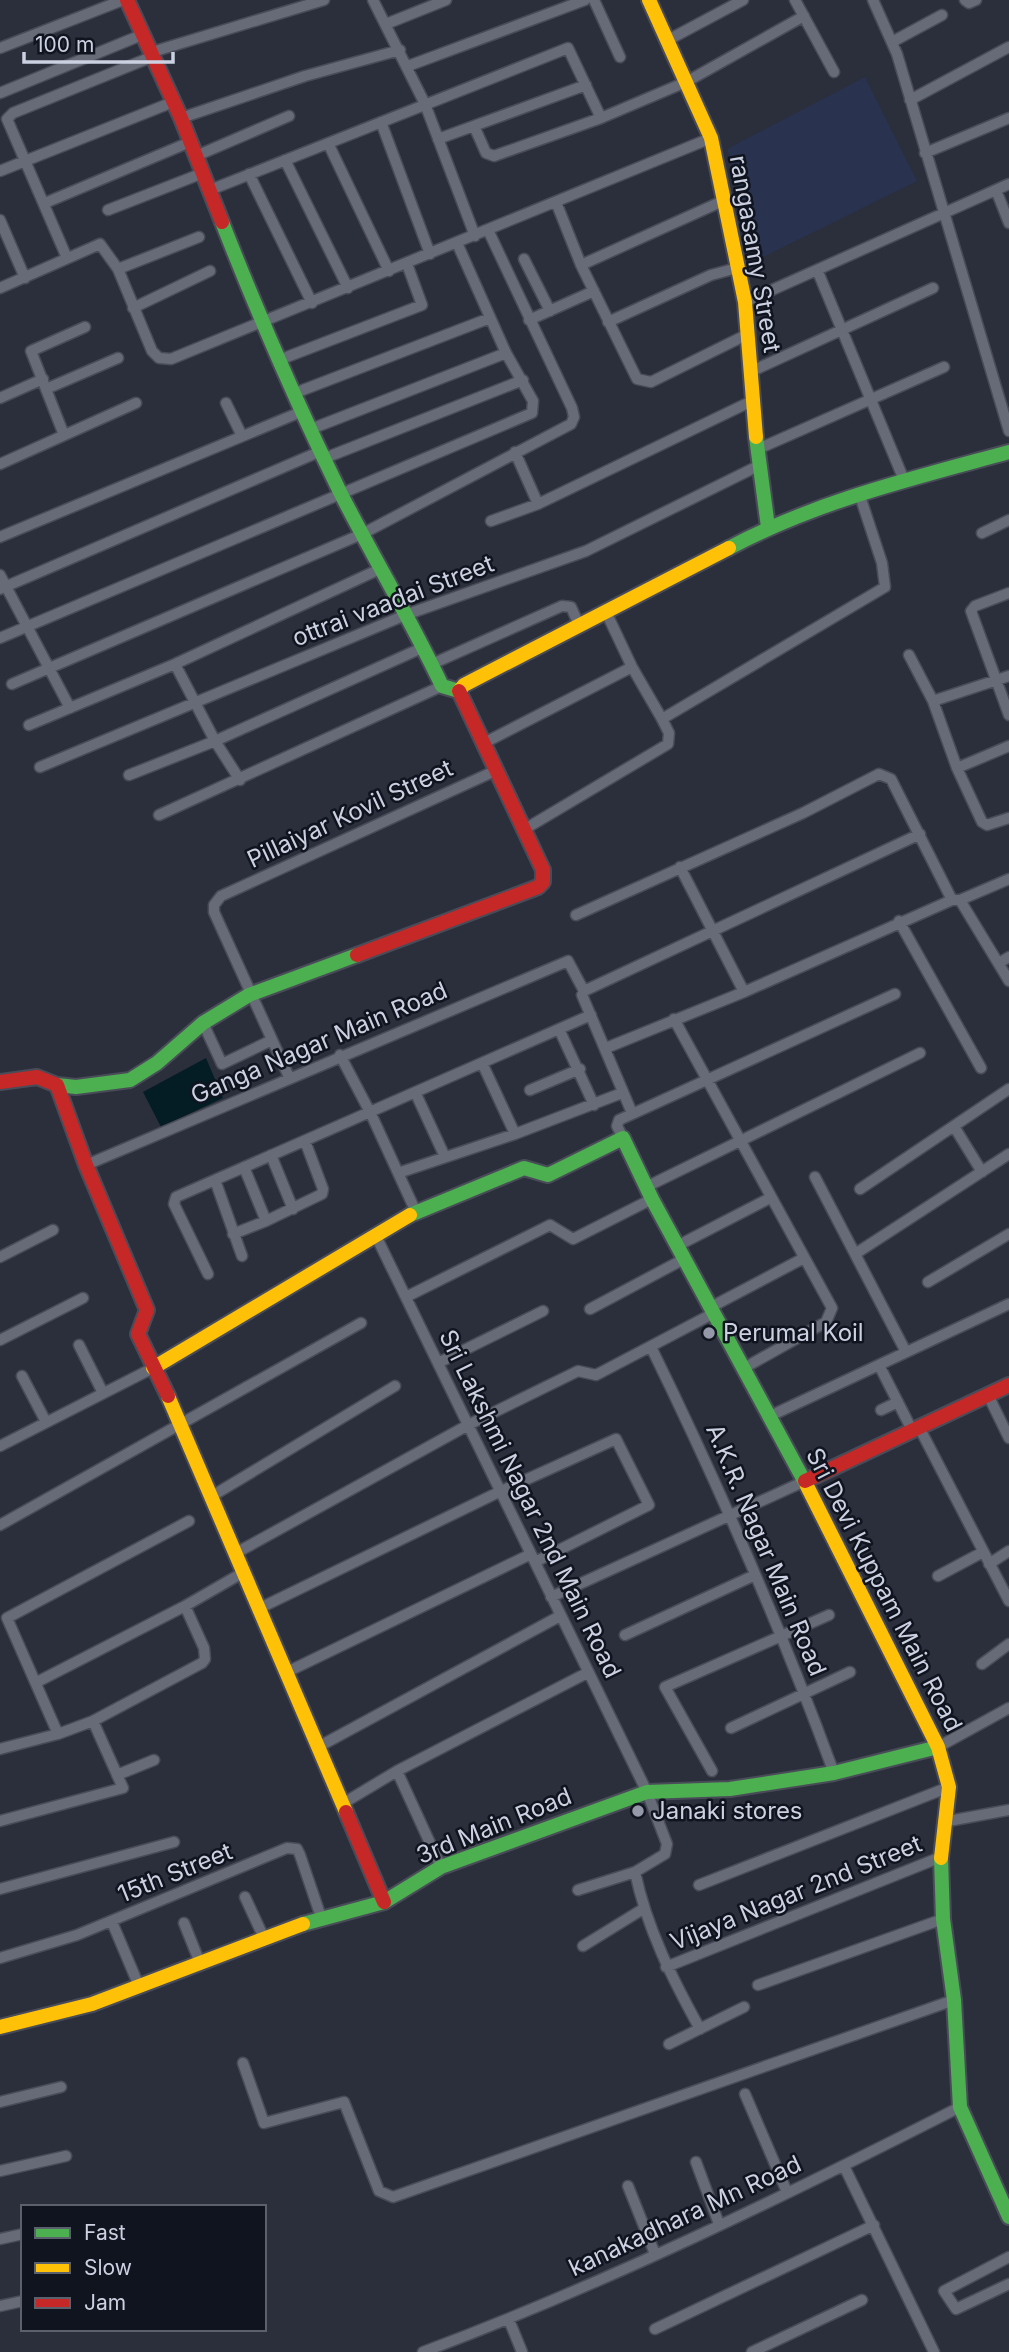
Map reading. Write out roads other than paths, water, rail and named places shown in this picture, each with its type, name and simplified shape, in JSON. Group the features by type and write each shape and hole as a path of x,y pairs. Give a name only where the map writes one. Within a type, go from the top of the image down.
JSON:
{"street":[{"path":"0,48 125,0 145,34 181,118 279,360 341,493 408,614 442,686"},
{"path":"67,258 8,119 13,113 153,54 324,0"},
{"path":"373,0 425,104 474,236"},
{"path":"386,24 446,0"},
{"path":"408,66 585,0"},
{"path":"594,0 620,57"},
{"name":"rangasamy Street","path":"649,0 711,138 745,302 758,466 768,527"},
{"path":"668,40 743,0"},
{"path":"795,0 834,72"},
{"path":"873,0 892,42 1009,432"},
{"path":"965,0 969,3 976,0"},
{"path":"892,42 943,15"},
{"path":"474,126 486,153 494,156 601,118 686,82 804,16"},
{"path":"0,93 145,34"},
{"path":"910,100 1009,47"},
{"path":"210,190 568,48 601,118"},
{"path":"181,118 305,76 400,50"},
{"path":"438,139 586,85"},
{"path":"0,171 173,102"},
{"path":"196,156 289,116"},
{"path":"925,153 1009,118"},
{"path":"381,122 430,254"},
{"path":"0,288 100,244 118,269 152,351 164,360 312,303 711,138"},
{"path":"45,203 190,142"},
{"path":"328,143 388,271"},
{"path":"285,160 348,288"},
{"path":"108,210 203,173"},
{"path":"249,174 312,303"},
{"path":"745,302 818,272 1009,184"},
{"path":"996,191 1009,223"},
{"path":"580,265 725,200"},
{"path":"556,202 580,265 637,379 651,382 747,334"},
{"path":"0,220 25,278"},
{"path":"12,684 362,534 515,452 561,432 571,424 574,417 488,230"},
{"path":"118,269 199,237"},
{"path":"0,638 532,413 533,401 506,353 457,243"},
{"path":"524,259 550,310"},
{"path":"279,360 422,305 407,264"},
{"path":"608,322 711,275 737,268"},
{"path":"133,307 210,271"},
{"path":"818,272 904,480"},
{"path":"752,372 933,288"},
{"path":"529,320 594,290"},
{"path":"295,393 490,318"},
{"path":"64,435 31,351 85,327"},
{"path":"311,429 506,353"},
{"path":"0,398 118,358"},
{"path":"758,449 944,367"},
{"path":"3,588 323,455 523,380"},
{"path":"491,521 538,504 754,400"},
{"path":"0,464 136,403"},
{"path":"226,403 242,436"},
{"path":"0,537 303,411"},
{"path":"515,452 538,504"},
{"path":"459,691 464,685 768,527 859,493 1009,452"},
{"name":"ottrai vaadai Street","path":"40,767 408,614 586,551 758,466"},
{"path":"662,719 885,587 882,564 859,493"},
{"path":"982,533 1009,520"},
{"path":"29,725 175,664 382,568"},
{"path":"0,575 3,588 28,625 70,708"},
{"path":"1009,593 975,606 971,611 1009,715"},
{"path":"432,664 562,606 571,607 580,627"},
{"path":"524,829 668,744 668,733 662,719 632,667 606,612"},
{"path":"129,775 215,741 424,647"},
{"path":"909,655 933,702 957,768 982,822 987,825 1009,818"},
{"path":"175,664 215,741 240,780"},
{"path":"484,743 632,667"},
{"path":"933,702 996,683 1009,676"},
{"path":"0,1082 34,1076 47,1078 57,1085 76,1087 130,1080 150,1068 203,1023 249,995 538,887 542,882 543,870 459,691 442,686 159,815"},
{"path":"957,768 1009,746"},
{"name":"Pillaiyar Kovil Street","path":"249,995 214,912 214,905 221,896 496,770"},
{"path":"576,915 803,814 879,774 891,779 956,900 1009,981"},
{"path":"632,1113 582,995 584,991 920,834"},
{"path":"680,867 744,992"},
{"path":"606,1048 744,992 899,921 1009,879"},
{"path":"899,921 981,1068"},
{"path":"999,963 1009,957"},
{"name":"Ganga Nagar Main Road","path":"86,1164 568,961 584,991"},
{"path":"0,1446 153,1368 416,1212 524,1168 541,1174 557,1172 623,1138 617,1122 632,1113 895,994"},
{"path":"249,995 289,1077"},
{"path":"208,1274 173,1201 244,1167 372,1114 591,1015"},
{"path":"674,1019 832,1308 830,1318 744,1368"},
{"path":"203,1023 222,1064 272,1040"},
{"path":"559,1029 580,1069 594,1105"},
{"path":"406,1297 550,1225 573,1239 739,1142 920,1053"},
{"path":"340,1055 372,1114 416,1212"},
{"path":"483,1065 514,1134"},
{"path":"530,1090 580,1069"},
{"path":"57,1085 86,1164 147,1310 138,1334 182,1423 384,1902"},
{"path":"860,1189 955,1128 1009,1089"},
{"path":"398,1173 514,1134 622,1093"},
{"path":"416,1094 445,1157"},
{"path":"955,1128 982,1172"},
{"name":"Sri Devi Kuppam Main Road","path":"623,1138 680,1253 805,1481 938,1747 948,1787 943,1822 943,1919 954,2000 960,2107 1009,2217"},
{"path":"233,1234 321,1194 323,1189 306,1141"},
{"path":"855,1254 1009,1154"},
{"path":"271,1156 293,1209"},
{"path":"244,1167 265,1221"},
{"path":"815,1177 906,1352"},
{"path":"215,1180 242,1256"},
{"path":"590,1309 770,1198"},
{"path":"0,1257 53,1230"},
{"name":"Sri Lakshmi Nagar 2nd Main Road","path":"375,1234 440,1362 587,1673 647,1792 668,1848 665,1854 635,1872"},
{"path":"928,1282 1009,1234"},
{"path":"236,1553 470,1424 578,1371 596,1375 804,1258"},
{"path":"0,1340 83,1298"},
{"path":"770,1416 1009,1304"},
{"path":"440,1362 543,1311"},
{"path":"0,1525 361,1323"},
{"path":"79,1346 103,1393"},
{"name":"A.K.R. Nagar Main Road","path":"651,1346 706,1457 806,1694 834,1773"},
{"path":"879,1365 1009,1601"},
{"path":"22,1376 46,1422"},
{"path":"551,1597 1009,1385"},
{"path":"212,1496 395,1386"},
{"path":"988,1395 1009,1438"},
{"path":"881,1410 898,1402"},
{"path":"260,1608 501,1491 616,1439 649,1505 287,1672"},
{"path":"58,1734 37,1682 4,1619 189,1521"},
{"path":"989,1564 1009,1551"},
{"path":"938,1576 983,1552"},
{"path":"37,1682 185,1606 244,1572"},
{"path":"625,1635 755,1575"},
{"path":"0,1749 58,1734 93,1721 205,1659 204,1648 185,1606"},
{"path":"712,1771 664,1687 829,1615"},
{"path":"318,1747 560,1616"},
{"path":"982,1664 1009,1644"},
{"path":"731,1728 850,1672"},
{"path":"342,1804 397,1770 587,1673"},
{"path":"938,1747 1009,1707"},
{"path":"0,1821 123,1788 93,1721"},
{"name":"3rd Main Road","path":"0,2026 92,2004 321,1917 384,1902 441,1867 647,1792 730,1789 834,1773 938,1747"},
{"path":"117,1774 154,1760"},
{"path":"397,1770 441,1867"},
{"path":"699,1885 948,1787"},
{"path":"943,1822 1009,1811"},
{"path":"0,1889 174,1842"},
{"name":"15th Street","path":"0,1958 31,1951 111,1922 293,1848 300,1855 321,1917"},
{"name":"Vijaya Nagar 2nd Street","path":"666,1967 942,1857"},
{"path":"578,1890 635,1872 643,1909 666,1967 700,2029"},
{"path":"245,1897 264,1938"},
{"path":"583,1945 643,1909"},
{"path":"758,1985 943,1919"},
{"path":"111,1922 139,1986"},
{"path":"184,1923 200,1962"},
{"path":"243,2063 264,2123 344,2102 379,2191 393,2197 954,2000"},
{"path":"669,2044 744,2007"},
{"path":"0,2102 61,2087"},
{"path":"745,2094 787,2192"},
{"name":"kanakadhara Mn Road","path":"423,2352 509,2320 655,2255 844,2166 960,2107"},
{"path":"0,2171 65,2156"},
{"path":"696,2162 719,2224"},
{"path":"844,2166 934,2352"},
{"path":"628,2186 655,2255"},
{"path":"655,2329 874,2225"},
{"path":"0,2239 21,2234"},
{"path":"1009,2257 944,2291 956,2309 1009,2284"},
{"path":"751,2352 768,2349 862,2300"},
{"path":"0,2306 21,2301"},
{"path":"509,2320 522,2352"}],"place":[{"name":"Perumal Koil","path":"709,1333"},
{"name":"Janaki stores","path":"638,1811"}]}
